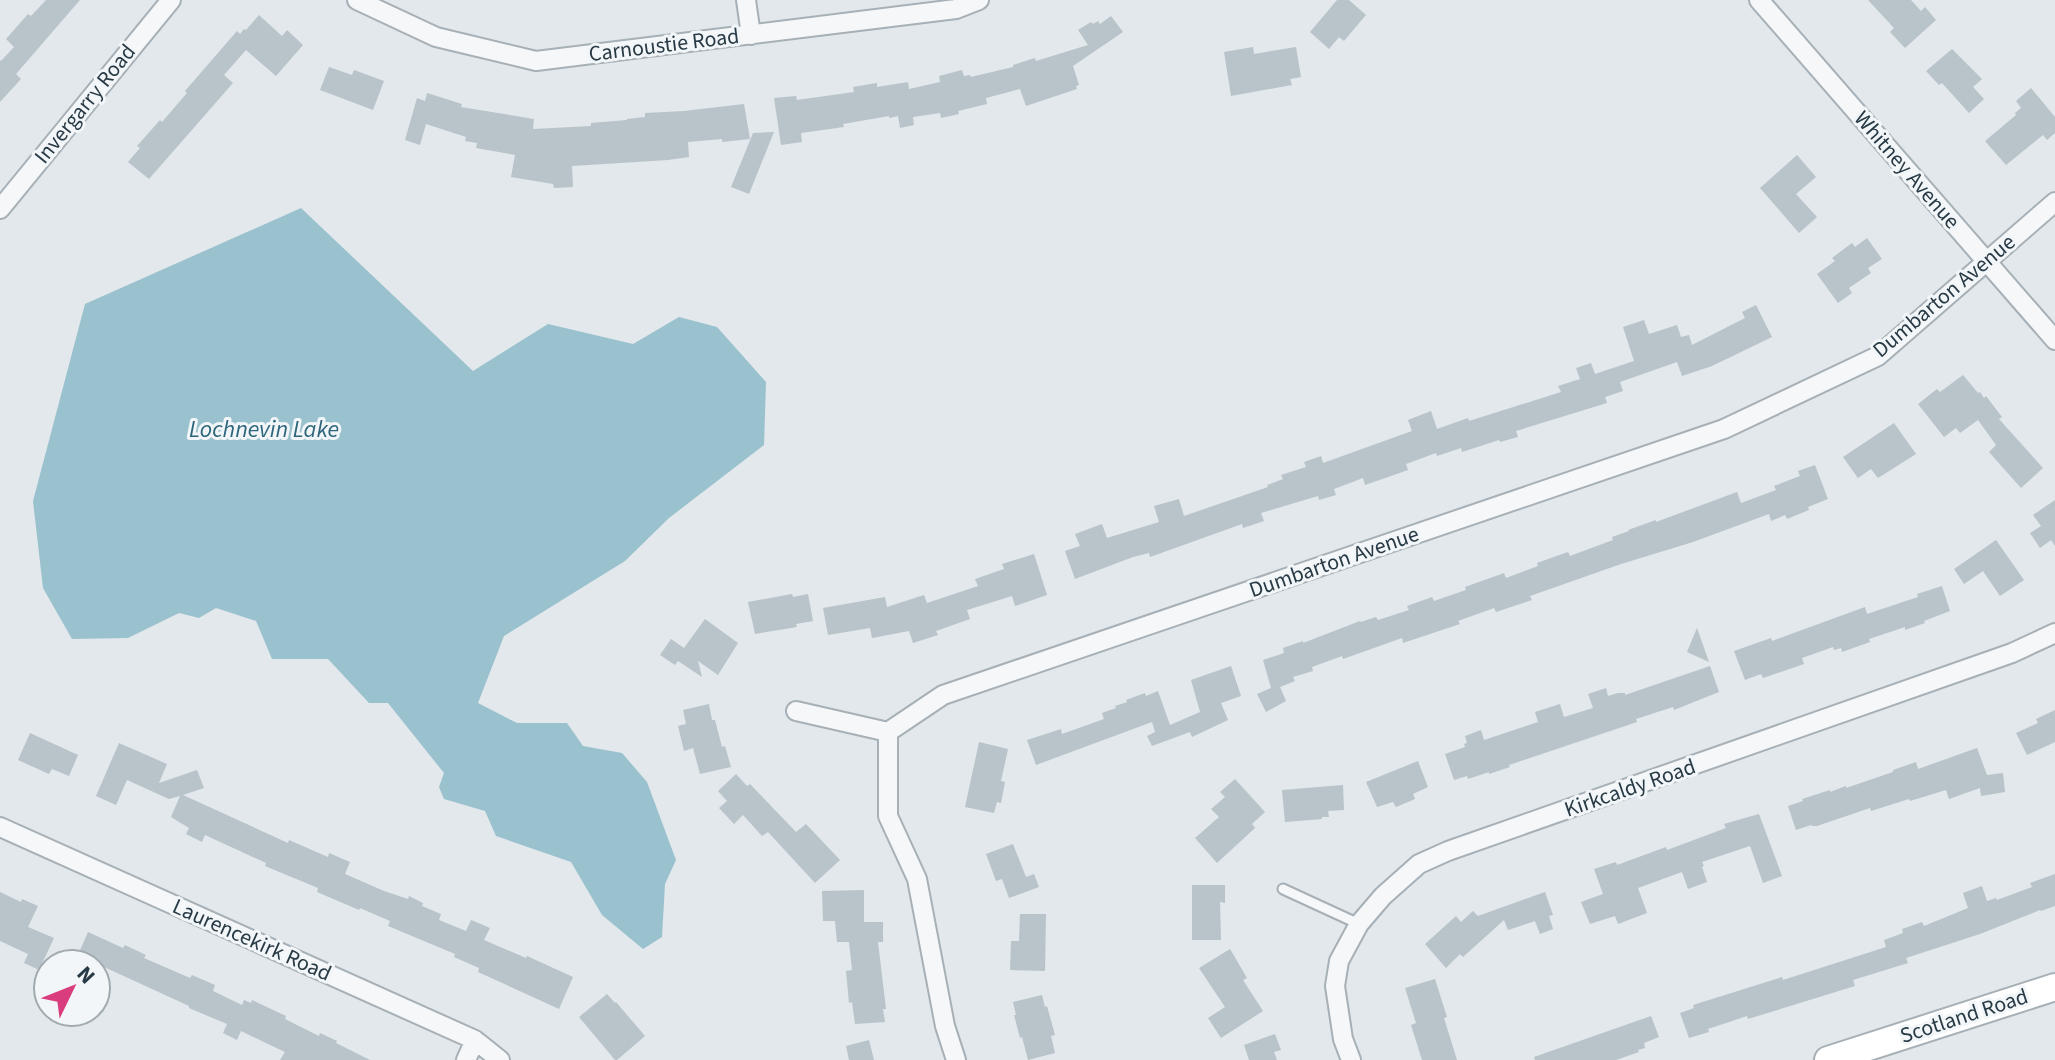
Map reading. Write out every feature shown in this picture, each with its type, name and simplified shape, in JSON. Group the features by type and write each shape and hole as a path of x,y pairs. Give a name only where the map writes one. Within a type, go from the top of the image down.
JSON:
{"street":[{"name":"Invergarry Road","path":"0,209 171,0"},
{"name":"Carnoustie Road","path":"357,0 436,37 536,61 956,9 979,0"},
{"path":"746,0 751,35"},
{"name":"Whitney Avenue","path":"1759,0 2055,340"},
{"name":"Dumbarton Avenue","path":"888,732 943,695 1724,429 1878,356 2055,202"},
{"name":"Kirkcaldy Road","path":"1351,1060 1343,1039 1335,986 1339,961 1359,924 1383,896 1419,864 1448,851 2012,653 2055,633"},
{"path":"796,711 888,732 888,816 917,879 945,1026 956,1060"},
{"name":"Laurencekirk Road","path":"0,827 475,1040 500,1060"},
{"name":"Scotland Road","path":"1828,1060 2055,987"},
{"path":"466,1060 475,1040"}],"lane":[{"path":"1283,889 1359,924"}],"water":[{"name":"Lochnevin Lake","path":"301,208 473,371 548,324 633,344 679,317 717,327 766,382 764,445 669,518 625,561 504,636 478,703 517,723 567,723 583,746 622,753 647,782 676,860 665,884 662,937 643,949 602,915 571,862 496,836 485,811 444,799 439,787 444,773 388,703 369,703 328,659 272,659 256,621 216,608 199,618 179,613 128,638 72,639 43,588 33,501 85,304"}],"building":[{"path":"46,0 80,0 16,74 21,79 0,102 0,60 14,47 6,39 28,14 31,16"},
{"path":"1337,0 1349,0 1366,15 1344,41 1339,37 1329,49 1310,32"},
{"path":"1868,0 1911,0 1921,11 1925,7 1936,20 1905,48 1890,32 1894,28"},
{"path":"259,15 282,36 287,30 303,45 276,76 246,50 224,75 233,83 149,179 128,162 140,148 137,146 160,120 162,122 237,31 240,34 246,30"},
{"path":"1111,16 1123,32 1073,66 1079,85 1077,89 1026,106 1020,89 986,98 987,104 958,111 959,114 941,118 940,113 913,117 914,125 900,128 898,116 889,116 801,133 802,142 781,145 774,98 796,96 797,100 854,92 853,87 877,83 877,87 908,82 909,89 940,82 939,76 962,70 964,76 971,77 1013,67 1035,58 1036,61 1088,45 1078,30 1091,22 1098,21 1100,24"},
{"path":"1253,47 1254,54 1296,47 1301,77 1290,79 1292,85 1231,96 1224,52"},
{"path":"1952,49 1982,79 1973,87 1984,99 1969,113 1942,83 1939,85 1926,71"},
{"path":"329,67 352,75 354,70 384,81 373,110 320,90"},
{"path":"2031,88 2055,117 2055,133 2047,140 2043,135 2006,165 1985,141 2016,115 2021,108 2016,101"},
{"path":"427,93 462,104 461,107 534,119 533,129 591,126 591,123 645,117 645,113 744,104 750,139 688,142 689,157 572,166 573,187 554,188 553,184 511,177 515,155 476,148 477,143 465,141 466,137 426,124 420,145 405,140 417,98 425,101"},
{"path":"774,132 749,194 731,187 753,133"},
{"path":"1797,155 1816,177 1796,194 1817,217 1799,233 1760,188"},
{"path":"1867,238 1882,259 1868,268 1871,273 1849,288 1852,293 1838,303 1817,274 1852,243 1855,247"},
{"path":"1756,305 1772,337 1712,366 1682,376 1677,362 1620,382 1623,391 1605,397 1607,403 1516,431 1518,437 1462,452 1461,448 1437,456 1436,453 1406,464 1408,470 1391,476 1365,485 1363,478 1334,489 1336,495 1319,500 1318,496 1261,513 1264,521 1243,528 1242,524 1150,557 1149,553 1133,557 1075,579 1065,551 1080,546 1075,534 1102,524 1107,538 1159,522 1154,506 1179,499 1184,516 1268,487 1283,479 1281,475 1306,467 1304,462 1321,456 1323,463 1412,431 1408,420 1431,411 1437,429 1561,392 1558,386 1580,379 1576,368 1591,363 1595,374 1634,361 1623,327 1644,320 1649,334 1677,325 1681,337 1689,335 1692,345 1745,318 1742,312"},
{"path":"1963,375 1978,393 1984,398 1986,396 2002,417 1999,419 2043,468 2021,488 1989,452 1996,445 1978,420 1960,433 1956,428 1944,437 1918,404"},
{"path":"1894,423 1916,454 1878,478 1871,469 1858,478 1843,457"},
{"path":"1815,465 1828,499 1808,507 1809,510 1787,519 1785,515 1771,521 1769,514 1530,596 1532,600 1496,612 1494,608 1458,621 1460,624 1403,643 1402,638 1312,667 1313,671 1293,677 1295,681 1280,687 1286,701 1266,712 1257,694 1271,688 1263,660 1284,653 1283,648 1360,621 1376,617 1378,620 1409,610 1407,606 1432,597 1434,601 1504,573 1506,578 1538,566 1537,563 1568,552 1570,556 1613,540 1612,537 1628,530 1737,492 1741,503 1776,490 1774,486 1800,476 1798,471"},
{"path":"2055,500 2055,546 2051,540 2040,548 2030,533 2041,526 2033,515"},
{"path":"1996,540 2024,580 2000,596 1983,571 1964,584 1954,569"},
{"path":"1034,554 1047,595 1015,606 1012,596 967,610 970,619 913,643 909,631 872,638 870,628 828,635 823,608 885,597 887,607 924,595 927,603 978,586 975,579 1004,569 1002,564"},
{"path":"1942,586 1950,611 1925,623 1869,639 1870,642 1842,652 1841,648 1834,650 1833,647 1802,658 1804,664 1763,678 1761,674 1745,680 1734,651 1771,638 1772,641 1865,607 1867,614"},
{"path":"792,594 793,597 808,594 813,621 755,634 748,602"},
{"path":"705,619 738,643 718,675 698,661 702,677 678,661 675,665 660,655 671,639 684,648"},
{"path":"1697,628 1709,662 1687,652"},
{"path":"1231,666 1241,696 1221,703 1228,720 1192,737 1190,732 1152,746 1147,736 1155,732 1152,722 1036,765 1027,740 1061,729 1062,734 1104,719 1102,713 1145,693 1146,696 1158,691 1170,725 1200,712 1191,680"},
{"path":"1710,666 1719,692 1674,710 1673,707 1636,719 1637,722 1489,774 1454,780 1445,754 1465,747 1465,736 1481,730 1484,740 1538,722 1535,712 1560,704 1564,717 1593,708 1588,694 1606,688 1608,696 1618,693 1625,695"},
{"path":"709,704 712,720 715,720 731,767 700,774 693,748 684,751 678,726 686,724 683,710"},
{"path":"2055,710 2055,742 2027,755 2016,733 2038,723 2036,719"},
{"path":"30,733 78,755 69,776 52,769 49,774 18,760"},
{"path":"979,742 1008,749 1001,781 1005,782 1001,803 997,802 994,813 965,807"},
{"path":"119,743 167,764 159,783 197,770 204,788 183,795 288,843 289,840 328,857 329,853 350,862 345,874 384,891 408,899 409,896 441,914 439,920 466,931 471,920 490,928 484,940 573,977 559,1009 478,972 479,968 454,957 455,954 388,926 390,921 317,892 318,888 265,866 266,863 205,835 202,842 186,834 189,828 171,817 180,796 169,799 127,780 116,805 96,796"},
{"path":"1977,748 1987,775 2003,773 2005,792 1981,796 1980,788 1949,799 1946,790 1796,830 1788,806 1802,799 1846,788 1916,762 1918,769"},
{"path":"1418,761 1428,787 1413,794 1415,799 1396,807 1393,802 1377,807 1366,782"},
{"path":"736,774 747,786 750,784 796,832 806,824 840,860 815,883 768,832 762,836 743,815 734,824 719,808 727,801 718,791"},
{"path":"1235,779 1265,812 1252,824 1255,828 1217,863 1195,838 1219,817 1211,809 1225,797 1220,792"},
{"path":"1343,785 1344,810 1328,811 1329,817 1322,819 1285,822 1282,790"},
{"path":"1759,814 1782,876 1763,883 1750,846 1702,862 1707,882 1688,889 1682,872 1638,888 1647,913 1618,924 1615,916 1590,924 1581,902 1603,894 1594,869 1616,862 1617,865 1666,847 1667,850 1726,828 1724,824"},
{"path":"1013,844 1026,877 1034,874 1039,887 1009,898 1002,879 996,881 986,854"},
{"path":"2055,874 2055,906 1906,958 1908,963 1853,980 1855,986 1748,1019 1747,1016 1689,1038 1680,1013 1694,1008 1693,1005 1886,947 1884,940 1903,933 1902,929 1922,922 1924,926 1968,908 1963,893 1982,886 1987,901 1997,900 2032,887 2030,883"},
{"path":"1192,885 1225,885 1225,903 1220,902 1221,940 1192,940"},
{"path":"864,890 864,922 883,922 883,942 878,942 886,1009 883,1009 885,1022 855,1024 846,971 852,970 849,942 837,942 835,921 823,921 822,891"},
{"path":"0,892 38,906 28,927 54,938 49,948 32,948 32,967 24,963 28,954 0,941"},
{"path":"1545,892 1553,915 1549,916 1553,929 1540,934 1535,921 1508,930 1504,920 1446,968 1425,944 1456,916 1461,922 1473,911 1478,916"},
{"path":"1020,914 1046,914 1045,971 1010,970 1011,941 1019,941"},
{"path":"88,932 123,948 125,945 146,955 144,958 215,985 213,991 242,1005 244,1000 251,1003 252,1000 370,1060 280,1060 285,1052 241,1031 237,1040 223,1033 227,1024 112,971 112,948 81,948"},
{"path":"1230,949 1247,978 1243,980 1263,1011 1221,1038 1208,1018 1225,1007 1199,968"},
{"path":"1435,979 1457,1060 1422,1060 1411,1025 1416,1023 1405,988"},
{"path":"607,994 645,1036 617,1060 579,1017"},
{"path":"1042,995 1055,1035 1051,1036 1055,1053 1028,1060 1013,1002"},
{"path":"1651,1016 1659,1037 1644,1043 1645,1048 1639,1052 1616,1060 1535,1060 1534,1057"},
{"path":"1275,1034 1281,1050 1274,1052 1277,1060 1249,1060 1244,1045"},
{"path":"869,1040 874,1060 849,1060 846,1046"}]}
